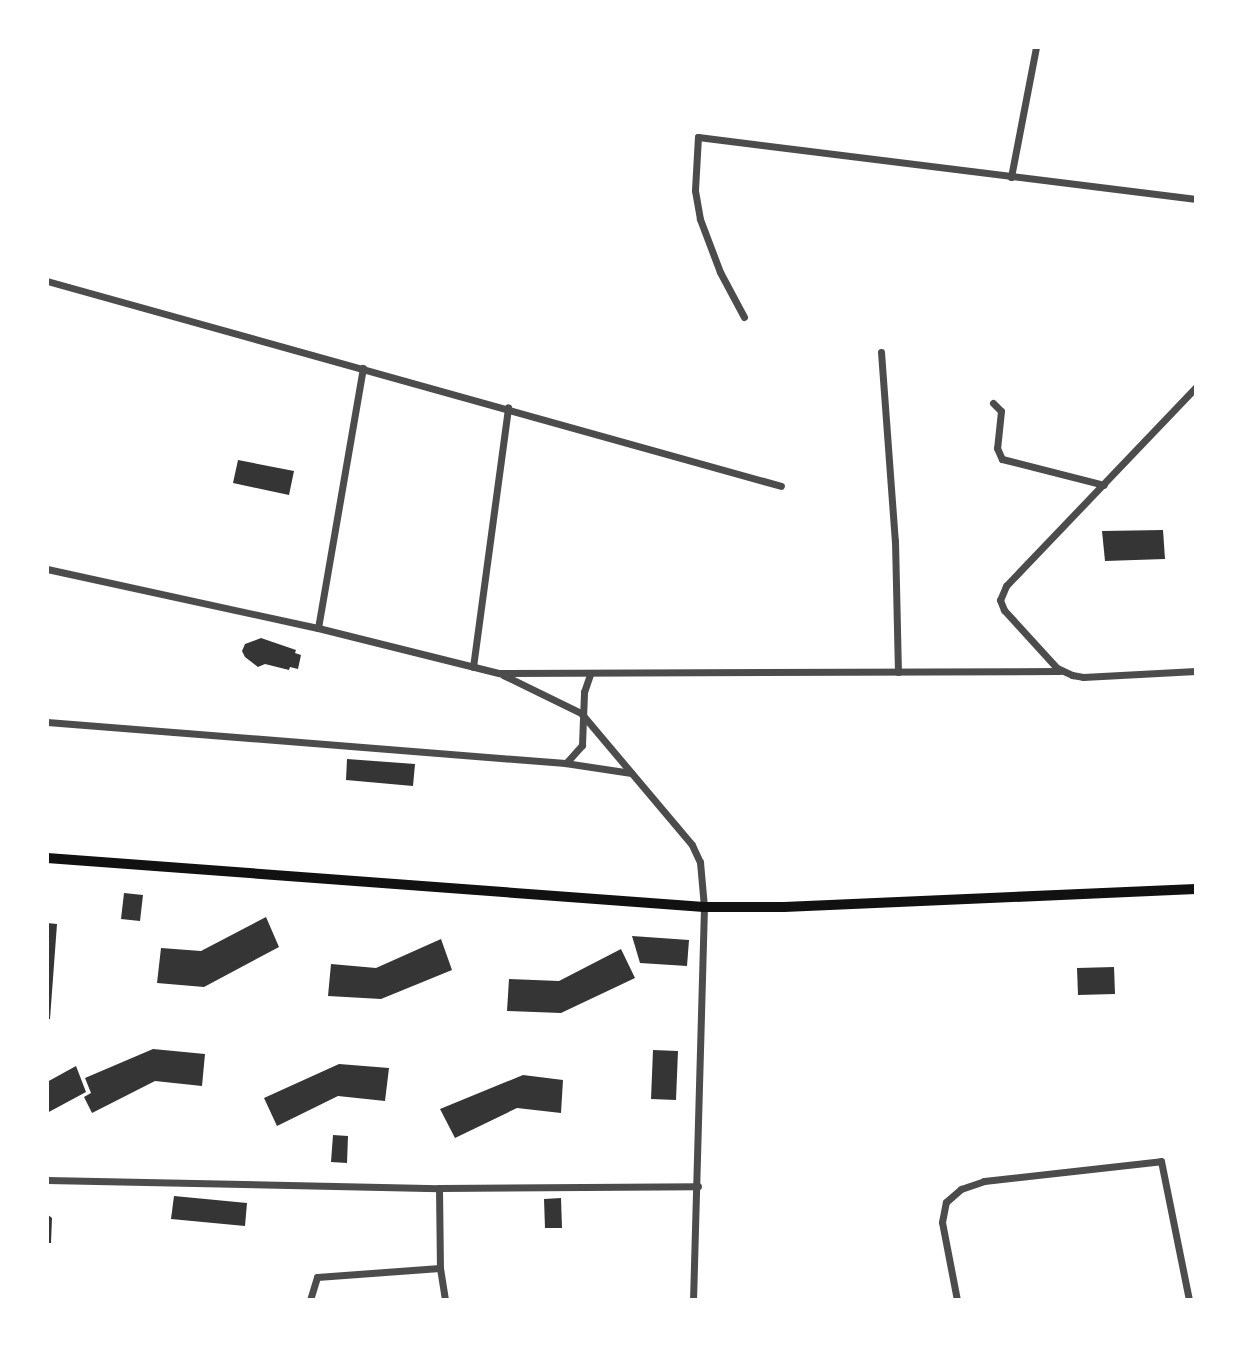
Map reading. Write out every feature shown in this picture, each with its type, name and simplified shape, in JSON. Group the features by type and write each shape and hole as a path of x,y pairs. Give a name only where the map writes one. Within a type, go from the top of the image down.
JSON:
{"main road":[{"path":"47,858 704,907 784,908 1196,889"}],"street":[{"path":"1011,177 1036,47"},
{"path":"744,317 711,252 696,204 698,137 1196,199"},
{"path":"47,281 508,407 781,486"},
{"path":"881,352 895,541 898,672"},
{"path":"318,628 363,368"},
{"path":"1060,671 1004,610 1001,595 1196,387"},
{"path":"993,403 1001,411 997,448 1002,459 1104,485"},
{"path":"473,667 508,407"},
{"path":"47,569 318,628 499,673 590,675 1060,671 1083,677 1196,671"},
{"path":"499,673 581,713 697,854 703,877 704,907 693,1300"},
{"path":"565,763 582,745 581,713 590,675"},
{"path":"47,722 565,763 631,773"},
{"path":"957,1300 942,1222 946,1202 961,1189 984,1181 1161,1161 1189,1300"},
{"path":"47,1180 439,1188 698,1186"},
{"path":"439,1188 440,1268 445,1300"},
{"path":"310,1300 317,1277 440,1268"}],"building":[{"path":"238,460 294,471 289,495 233,483"},
{"path":"1163,530 1165,559 1105,561 1102,531"},
{"path":"261,638 296,650 295,653 301,655 298,669 290,667 289,670 265,664 258,667 245,657 242,651 245,644"},
{"path":"347,759 415,764 413,786 346,780"},
{"path":"124,893 143,895 140,921 121,919"},
{"path":"266,917 279,947 204,987 157,983 161,948 201,951"},
{"path":"47,923 57,924 50,1019 47,1019"},
{"path":"632,936 689,940 687,966 640,963"},
{"path":"441,939 452,970 381,999 328,996 331,964 376,968"},
{"path":"621,949 635,978 561,1013 507,1011 509,979 559,981"},
{"path":"1114,967 1115,994 1078,995 1077,968"},
{"path":"153,1049 205,1054 202,1086 155,1081 92,1113 84,1097 91,1093 85,1078"},
{"path":"653,1050 678,1051 676,1100 651,1099"},
{"path":"339,1064 389,1068 385,1101 338,1096 277,1126 264,1098"},
{"path":"76,1066 86,1092 47,1113 47,1082"},
{"path":"523,1075 563,1080 561,1113 517,1108 455,1138 440,1109"},
{"path":"333,1135 348,1136 347,1163 331,1162"},
{"path":"174,1196 247,1203 245,1226 171,1219"},
{"path":"561,1198 562,1228 545,1228 544,1199"},
{"path":"47,1214 52,1218 51,1243 47,1243"}]}
